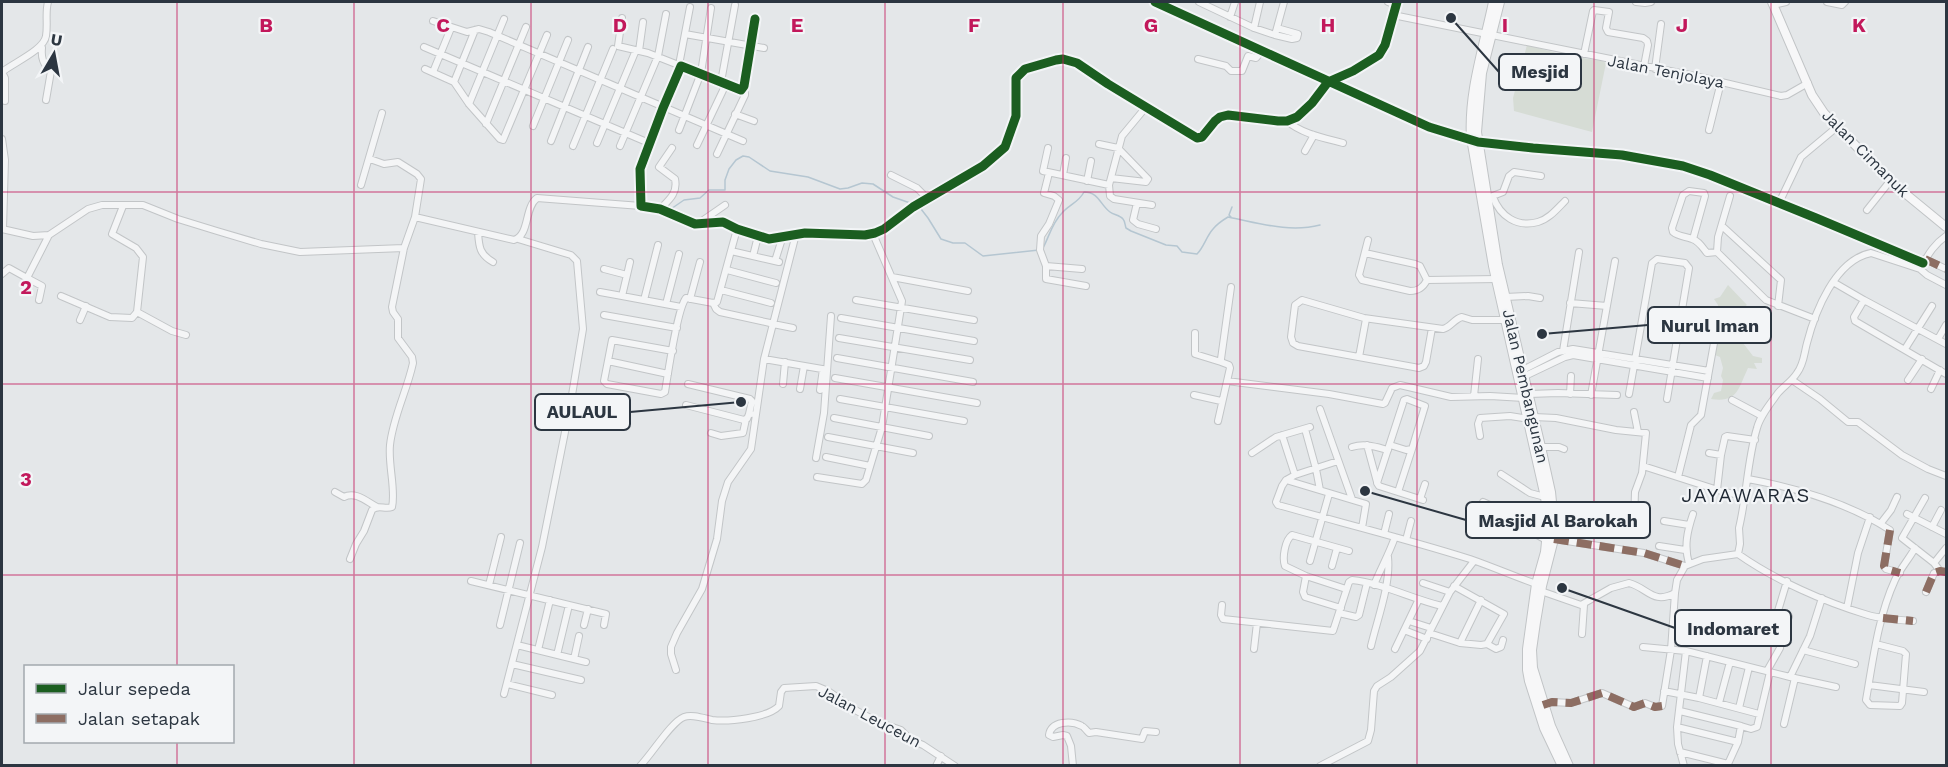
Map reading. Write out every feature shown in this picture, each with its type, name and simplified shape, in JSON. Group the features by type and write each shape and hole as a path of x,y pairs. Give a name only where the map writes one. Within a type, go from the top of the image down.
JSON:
{"main road":[{"name":"Jalan Pembangunan","path":"1489,35 1493,2"},
{"name":"Jalan Pembangunan","path":"1500,2 1476,71 1470,122 1490,197 1499,279 1505,297 1531,418 1550,539"},
{"name":"Jalan Cimanuk","path":"1772,3 1812,94 1824,113 1890,181 1947,227"},
{"name":"Jalan Pembangunan","path":"1475,141 1506,320 1521,374"},
{"name":"Jalan Pembangunan","path":"1531,418 1541,447 1551,492 1554,522 1527,649 1527,670 1536,694 1544,728 1565,764"},
{"name":"Jalan Pembangunan","path":"1536,694 1543,705 1565,764"}],"street":[{"path":"5,101 5,78 2,72 43,45 46,36 48,2"},
{"path":"1155,2 1429,126 1475,141 1540,149 1622,154 1664,161 1710,175 1923,263 1927,275 1947,285"},
{"path":"1230,18 1234,2"},
{"path":"1254,28 1260,2"},
{"path":"1204,3 1254,28 1276,32 1284,2"},
{"path":"518,239 532,203 537,198 660,209 698,224 723,222 769,239 796,234 873,234 983,166 1005,147 1016,116 1016,78 1025,69 1063,59 1077,63 1197,138 1202,137 1220,117 1228,115 1287,121 1297,117 1312,103 1328,82 1353,71 1379,55 1385,45 1396,3 1388,2"},
{"path":"1636,2 1651,2"},
{"path":"1772,3 1786,2"},
{"path":"1827,2 1842,5 1845,2"},
{"path":"697,146 723,83 735,5"},
{"path":"641,206 640,169 680,66 690,7"},
{"path":"679,130 701,73 711,8"},
{"path":"1584,54 1593,11 1606,11 1609,12 1606,28 1608,32 1643,38 1647,41 1644,66"},
{"path":"620,146 658,56 666,14"},
{"name":"Jalan Tenjolaya","path":"1393,15 1780,96 1808,83"},
{"path":"621,18 618,45 658,56 745,93 717,154"},
{"path":"470,104 504,19"},
{"path":"741,90 744,86 755,19"},
{"path":"433,21 467,32 483,29 599,81 743,141"},
{"path":"597,143 638,51 643,22"},
{"path":"1655,69 1661,24"},
{"path":"486,124 526,27"},
{"path":"433,72 451,28"},
{"path":"454,82 475,30"},
{"path":"685,34 764,48"},
{"path":"425,69 454,82 486,124 500,139 504,139 547,35"},
{"path":"533,126 568,40"},
{"path":"424,47 649,143"},
{"path":"551,141 588,47"},
{"path":"42,48 42,60 51,71 46,100"},
{"path":"573,146 613,49"},
{"path":"1197,58 1226,66 1231,71 1242,71 1248,56 1256,58 1262,51"},
{"path":"1709,130 1721,82"},
{"path":"1146,107 1122,136 1109,185 1111,198 1152,205"},
{"path":"361,185 382,114"},
{"path":"735,114 754,121"},
{"path":"1287,121 1293,127 1343,143"},
{"path":"1779,203 1801,157 1837,127"},
{"path":"1305,152 1314,135"},
{"path":"2,138 5,160 2,229 33,236 49,235"},
{"path":"1099,144 1118,148 1148,181 1111,177"},
{"path":"660,209 674,194 676,187 675,179 659,167 672,148"},
{"path":"1048,148 1044,171 1109,185"},
{"path":"1540,149 1552,152 1591,154"},
{"path":"1063,175 1066,158"},
{"path":"335,492 344,497 350,494 355,495 377,507 392,507 390,448 393,428 413,363 412,357 398,338 398,319 392,307 404,248 415,217 421,179 398,162 382,164 370,159"},
{"path":"1087,181 1091,161"},
{"path":"1049,172 1044,193 1059,200 1041,236 1040,250 1046,266 1046,279 1086,286"},
{"path":"1541,176 1514,172 1509,176 1503,192 1490,197 1504,215 1520,222 1537,222 1544,219 1565,201"},
{"path":"891,175 917,188 928,199"},
{"path":"1867,210 1890,181"},
{"path":"1693,239 1705,196 1700,191 1689,191 1683,195 1672,230 1678,236 1693,239 1707,253 1717,252"},
{"path":"1730,196 1716,246 1717,252 1766,300 1815,319"},
{"path":"1137,203 1133,220 1138,224 1156,229"},
{"path":"27,278 49,235 88,209 102,205 149,207 217,231 261,244 300,252 404,248"},
{"path":"698,224 725,205"},
{"path":"61,296 112,318 132,318 137,312 143,257 136,248 112,234 123,206"},
{"path":"415,217 514,240 518,239 571,255 577,261 583,329 558,472 530,595 504,694"},
{"path":"1722,226 1781,280 1778,306"},
{"path":"673,351 613,340 603,379 607,384 662,394 665,392 668,374 673,351 681,307 686,298 717,302 737,229"},
{"path":"478,232 479,250 493,262"},
{"path":"711,434 721,436 742,433 750,416 771,323 796,234"},
{"path":"817,477 862,484 866,480 882,427 902,302 873,234"},
{"path":"1923,263 1936,243 1947,236"},
{"path":"753,256 757,240"},
{"path":"1360,278 1368,240"},
{"path":"731,251 777,261 780,242"},
{"path":"644,300 658,245"},
{"path":"1563,351 1579,252"},
{"path":"1365,253 1420,266 1427,280"},
{"path":"666,304 679,254"},
{"path":"1738,554 1739,528 1757,428 1762,416 1778,393 1792,380 1803,364 1806,344 1815,319 1833,282 1846,265 1865,254 1947,269"},
{"path":"1629,394 1652,263 1657,259 1685,263 1689,268 1667,399"},
{"path":"690,299 700,261"},
{"path":"1591,395 1616,261"},
{"path":"622,296 630,262"},
{"path":"1046,266 1082,269"},
{"path":"2,274 9,268 42,286 39,300"},
{"path":"604,269 627,275"},
{"path":"727,270 776,283"},
{"path":"1350,276 1370,283 1410,291 1417,291 1427,280"},
{"path":"892,277 968,291"},
{"path":"1427,280 1499,279"},
{"path":"1833,282 1947,344"},
{"path":"1221,362 1231,287"},
{"path":"721,290 771,303"},
{"path":"600,292 681,307"},
{"path":"1505,297 1540,298"},
{"path":"856,300 974,320"},
{"path":"1432,328 1426,362 1419,368 1298,346 1293,343 1291,337 1294,305 1302,300 1366,319 1432,328 1446,329 1462,317 1472,320 1506,320"},
{"path":"1864,300 1855,315 1855,321 1943,372 1930,389"},
{"path":"713,303 720,312 793,328"},
{"path":"1570,303 1607,306"},
{"path":"80,320 86,306"},
{"path":"1905,350 1932,306"},
{"path":"137,312 172,332 186,335"},
{"path":"604,315 677,328"},
{"path":"816,458 824,413 825,369 831,316"},
{"path":"841,318 974,341"},
{"path":"1359,357 1366,319"},
{"path":"1678,477 1691,425 1701,415 1718,321"},
{"path":"1938,339 1947,325"},
{"path":"1195,333 1195,354 1230,366 1218,421"},
{"path":"839,338 970,360"},
{"path":"1540,366 1563,351 1576,349 1598,356"},
{"path":"1521,374 1569,355 1598,356 1708,374"},
{"path":"837,358 973,381"},
{"path":"764,359 825,369"},
{"path":"1474,396 1478,359"},
{"path":"1908,380 1922,359"},
{"path":"608,361 668,374"},
{"path":"783,384 785,362"},
{"path":"800,390 804,366"},
{"path":"819,390 825,369"},
{"path":"1570,394 1571,376"},
{"path":"835,378 977,403"},
{"path":"1792,380 1848,422 1858,422 1902,455 1947,476"},
{"path":"1227,381 1329,394 1383,404 1394,386 1400,385 1451,397 1617,395"},
{"path":"676,669 671,647 702,589 717,539 722,501 728,482 751,450 752,401 688,384"},
{"path":"1409,400 1413,389"},
{"path":"1194,395 1221,401"},
{"path":"840,399 964,421"},
{"path":"1377,483 1404,400 1409,400 1425,407 1398,492"},
{"path":"1731,400 1762,416"},
{"path":"686,405 750,416"},
{"path":"1320,409 1352,499"},
{"path":"1634,412 1638,432"},
{"path":"1480,436 1478,424 1480,418 1509,416 1556,418 1616,430 1644,432 1646,435 1643,466 1635,492 1634,522 1594,516 1581,511"},
{"path":"834,418 929,436"},
{"path":"1252,453 1269,440 1308,428 1320,490"},
{"path":"1282,435 1294,475"},
{"path":"828,437 913,453"},
{"path":"1717,490 1725,437 1755,440"},
{"path":"1352,447 1360,444 1412,449"},
{"path":"1367,445 1379,486 1421,500 1425,484"},
{"path":"1541,447 1564,449"},
{"path":"1709,453 1721,455"},
{"path":"826,458 870,466"},
{"path":"1338,461 1294,475 1286,480 1277,504 1474,561 1577,605 1584,605 1593,597 1622,584 1633,584 1658,598 1668,597 1675,593"},
{"path":"1643,466 1717,490 1746,496"},
{"path":"1500,474 1530,493 1545,497"},
{"path":"1748,479 1777,484 1823,497 1870,517 1890,530 1884,567 1900,573"},
{"path":"1286,480 1367,505 1362,528"},
{"path":"1310,561 1329,494"},
{"path":"1881,524 1897,497"},
{"path":"1925,498 1902,538 1943,572"},
{"path":"1483,502 1503,511 1537,535 1550,539 1644,553 1687,565 1738,554 1764,570 1847,608 1883,618 1913,621"},
{"path":"350,559 372,510 377,507"},
{"path":"1932,527 1941,510"},
{"path":"1384,534 1389,514"},
{"path":"1543,705 1552,702 1571,702 1602,693 1634,707 1645,703 1658,708 1662,706 1671,650 1677,580 1687,565 1685,550 1693,514"},
{"path":"1907,514 1947,534"},
{"path":"1847,608 1858,553 1870,517"},
{"path":"1406,540 1411,521"},
{"path":"1664,521 1689,525"},
{"path":"1346,589 1306,576 1283,564 1288,538 1292,535 1349,551"},
{"path":"489,585 501,537"},
{"path":"1374,585 1395,537"},
{"path":"500,625 520,543"},
{"path":"1659,546 1685,550"},
{"path":"1332,566 1337,548"},
{"path":"1876,644 1905,652 1907,657 1900,706 1870,705 1866,700 1876,644 1891,591 1915,548"},
{"path":"1934,563 1947,548"},
{"path":"1371,646 1385,589 1389,566 1388,557"},
{"path":"1320,765 1368,741 1374,691 1377,686 1391,677 1420,651 1452,589 1474,561"},
{"path":"1926,592 1934,573 1943,572"},
{"path":"1306,576 1303,592 1305,597 1358,616 1367,583"},
{"path":"1222,605 1223,619 1333,631 1346,589 1352,580 1374,585 1418,601 1442,606"},
{"path":"471,581 606,614 604,625"},
{"path":"1787,581 1778,611 1789,617"},
{"path":"1424,583 1452,589 1481,600 1504,614 1487,644"},
{"path":"1784,724 1792,677 1810,636 1822,598"},
{"path":"538,650 550,600"},
{"path":"1460,642 1481,600"},
{"path":"1395,649 1418,601"},
{"path":"557,655 569,605"},
{"path":"1582,634 1584,605"},
{"path":"584,625 588,609"},
{"path":"1409,621 1429,633"},
{"path":"1254,649 1257,623"},
{"path":"1404,630 1429,633 1460,642 1487,644 1498,649 1503,640"},
{"path":"574,659 579,636"},
{"path":"517,645 586,662"},
{"path":"1643,647 1686,651 1836,687"},
{"path":"1680,711 1752,729 1756,728 1768,671 1780,648"},
{"path":"1803,650 1855,664"},
{"path":"1684,765 1677,727 1686,651"},
{"path":"1699,698 1707,656"},
{"path":"1719,703 1730,662"},
{"path":"512,664 581,680"},
{"path":"1739,708 1749,667"},
{"path":"507,684 552,695"},
{"name":"Jalan Leuceun","path":"640,765 682,717 732,721 770,713 779,706 781,692 784,688 807,685 828,691 857,711 901,730 911,740 955,765"},
{"path":"1869,685 1924,692"},
{"path":"1664,691 1759,714"},
{"path":"1073,765 1071,746 1067,736 1052,737 1049,735 1054,726 1062,723 1081,725 1090,733 1142,739 1145,731 1156,732"},
{"path":"1680,752 1727,765 1738,741 1741,726"},
{"path":"1677,727 1738,741"},
{"path":"936,765 941,756"}],"shaded area":[{"path":"1527,45 1606,63 1592,132 1514,111 1513,98"},
{"path":"1728,285 1747,305 1741,309 1745,325 1730,342 1743,343 1753,356 1762,358 1762,363 1754,363 1757,369 1748,368 1736,393 1727,399 1720,400 1711,399 1714,393 1721,391 1723,380 1720,357 1715,355 1721,319 1717,317 1718,305 1714,299 1720,297"}],"waterway":[{"path":"668,211 684,200 700,198 709,190 725,190 725,180 729,169 736,160 743,156 749,157 770,171 808,177 840,189 862,183 873,184 893,197 913,204"},
{"path":"1043,248 1059,217 1084,192 1096,196 1110,212 1122,218 1126,228 1166,245 1177,246 1182,252 1197,254 1213,229 1228,217 1285,228 1320,225"},
{"path":"1231,217 1229,215 1232,207"},
{"path":"921,209 941,239 953,243 965,243 983,256 1039,250"}],"marked path":[{"path":"1925,259 1946,269"},
{"path":"1890,530 1884,566 1886,569 1900,573"},
{"path":"1554,539 1644,553 1685,566"},
{"path":"1926,592 1934,573 1946,572"},
{"path":"1883,618 1913,621"},
{"path":"1543,705 1552,702 1571,703 1602,693 1634,707 1645,703 1655,707 1662,706"}],"cycle path":[{"path":"1155,2 1429,127 1478,142 1622,155 1683,166 1923,263"},
{"path":"755,19 744,86 741,90 681,66 640,169 641,206 660,209 695,224 723,222 769,239 805,233 865,235 884,229 913,207 983,166 1005,147 1016,116 1016,78 1025,69 1056,60 1063,59 1077,63 1197,138 1202,137 1220,117 1228,115 1287,121 1297,117 1312,103 1328,82 1353,71 1379,55 1385,45 1397,2"}],"place":[{"name":"Mesjid","path":"1451,18"},
{"name":"Nurul Iman","path":"1542,334"},
{"name":"AULAUL","path":"741,402"},
{"name":"Masjid Al Barokah","path":"1365,491"},
{"name":"Indomaret","path":"1562,588"}],"district":[{"name":"JAYAWARAS","path":"1746,495"}]}
